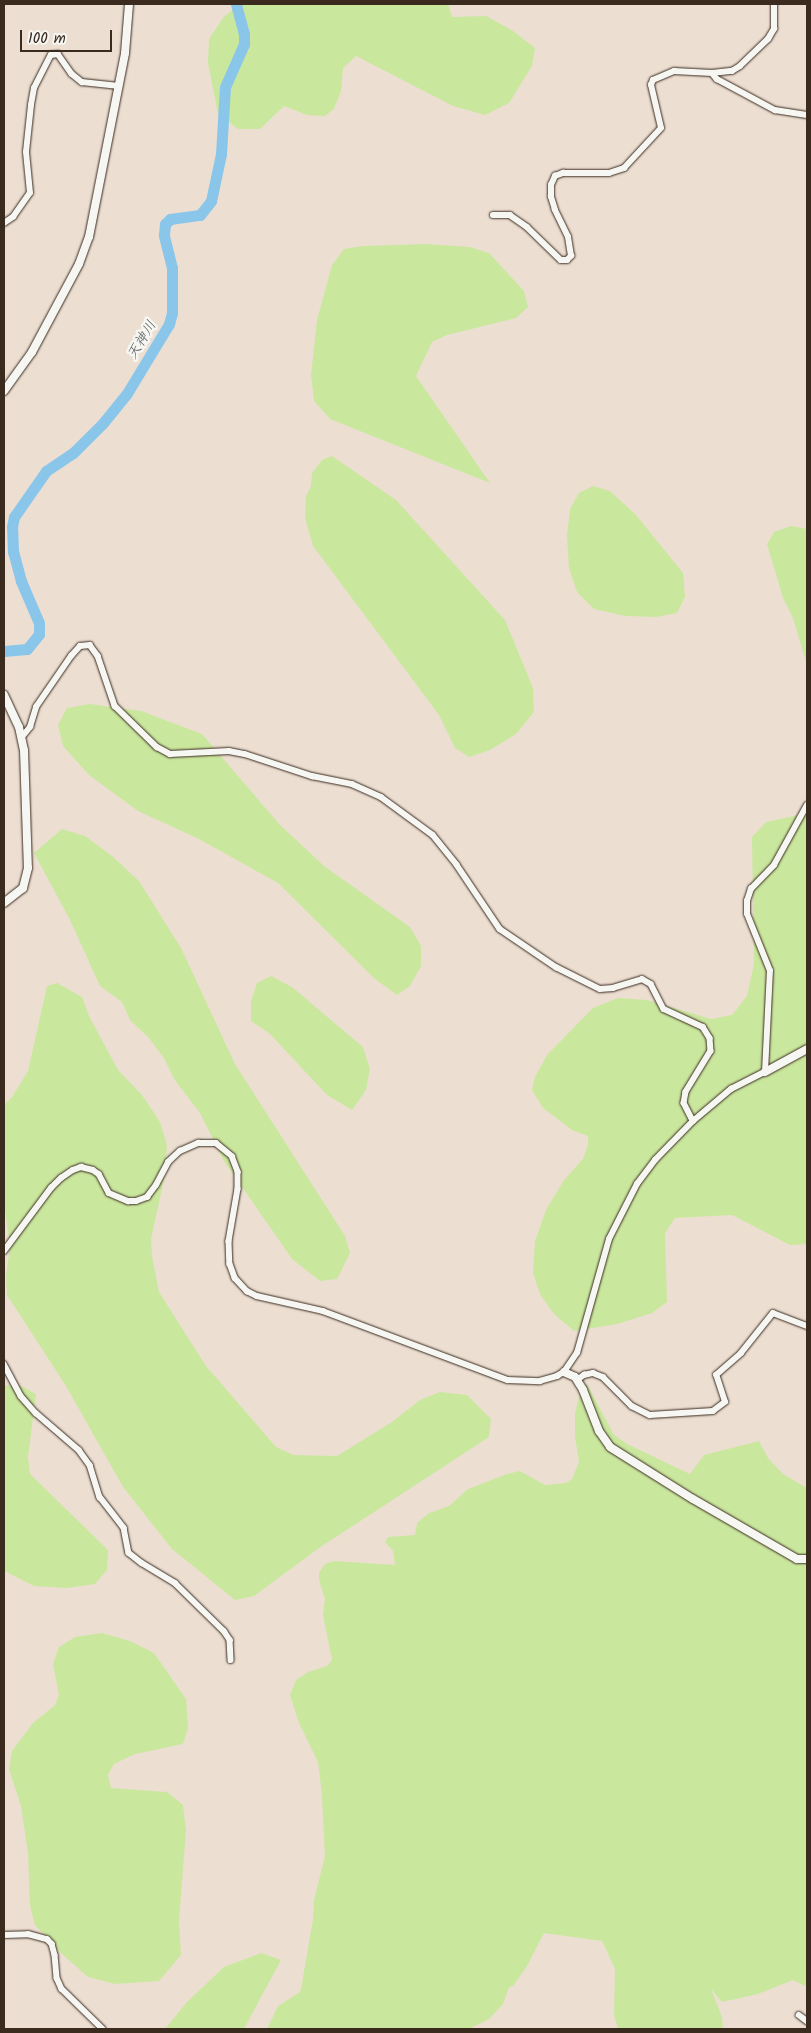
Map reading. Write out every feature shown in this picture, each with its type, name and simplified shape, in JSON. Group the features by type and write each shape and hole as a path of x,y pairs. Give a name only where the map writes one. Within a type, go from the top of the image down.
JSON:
{"street":[{"path":"4,391 32,352 84,250 92,223 119,86 128,26 129,4"},
{"path":"493,215 510,216 527,228 562,260 566,260 571,256 568,237 551,197 551,185 556,176 563,173 609,172 624,168 662,128 651,85 654,80 674,72 712,73 732,71 768,39 774,29 774,4"},
{"path":"4,223 13,217 30,193 26,152 31,105 34,88 51,56 58,54 72,74 82,82 119,86"},
{"path":"712,73 717,79 775,110 807,115"},
{"path":"22,737 30,727 36,707 70,656 80,646 90,645 98,656 115,706 157,747 170,754 229,752 245,754 312,776 352,784 381,797 433,835 457,865 500,928 556,967 600,989 613,988 642,979 651,984 664,1009 703,1026 710,1038 711,1051 686,1092 684,1103 693,1121"},
{"path":"4,695 22,737 28,868 23,888 4,903"},
{"path":"765,1072 770,971 747,914 747,900 752,889 774,865 807,805"},
{"path":"4,1251 51,1188 73,1170 81,1167 94,1170 99,1174 109,1193 128,1201 136,1201 147,1197 156,1185 168,1162 180,1151 198,1142 211,1142 226,1149 235,1162 238,1172 238,1189 230,1241 230,1264 235,1278 247,1291 257,1296 339,1317 508,1380 540,1381 564,1372 580,1346 599,1269 618,1219 637,1184 655,1160 693,1121 730,1089 807,1049"},
{"path":"577,1380 584,1375 593,1373 603,1377 632,1406 650,1416 713,1412 725,1402 716,1375 741,1353 773,1313 807,1326"},
{"path":"4,1364 21,1396 36,1413 79,1450 90,1465 100,1497 124,1528 129,1553 175,1583 218,1624 230,1640 231,1660"},
{"path":"564,1372 575,1377 577,1380 588,1400 599,1431 610,1447 693,1499 788,1554 797,1558 807,1558"},
{"path":"4,1935 28,1934 47,1939 52,1944 56,1954 57,1978 62,1989 103,2029"},
{"path":"799,2015 807,2021"}],"green space":[{"path":"239,4 448,4 452,17 486,16 513,31 535,48 532,66 509,103 485,115 453,106 356,56 343,68 341,91 334,109 325,116 307,115 284,106 260,129 238,129 218,114 208,63 209,39 223,18"},
{"path":"426,244 470,247 489,253 524,291 528,307 516,318 447,335 432,342 416,376 490,483 330,419 314,401 311,375 317,320 332,265 344,249 363,246"},
{"path":"332,456 396,500 505,620 533,688 534,712 516,734 490,750 469,757 455,748 439,715 313,546 305,518 306,496 311,486 312,473 322,460"},
{"path":"593,486 610,491 636,515 683,573 685,597 677,613 656,617 625,616 594,609 577,592 569,568 567,536 570,509 579,493"},
{"path":"791,526 807,529 807,665 793,618 783,598 767,544 774,532"},
{"path":"90,704 141,711 202,734 280,825 324,866 410,927 421,946 421,966 410,986 397,995 375,979 278,883 199,839 138,811 89,775 63,746 58,725 67,708"},
{"path":"807,813 807,1244 790,1245 732,1215 675,1218 665,1233 667,1302 652,1313 617,1324 574,1331 554,1314 540,1294 533,1273 535,1241 546,1210 564,1180 583,1159 588,1145 588,1136 572,1130 543,1108 532,1090 535,1077 547,1055 593,1008 618,998 647,1000 711,1019 732,1015 747,996 754,964 752,837 766,822"},
{"path":"62,829 85,836 112,856 139,881 181,948 235,1064 345,1236 350,1253 337,1279 320,1281 292,1259 224,1161 200,1113 174,1079 164,1058 148,1037 130,1020 122,1002 100,986 70,920 34,853"},
{"path":"271,976 292,987 363,1047 370,1069 366,1090 352,1110 327,1095 269,1033 251,1021 251,1001 257,983"},
{"path":"57,983 82,997 89,1016 118,1070 142,1095 160,1122 167,1145 165,1175 151,1239 152,1256 159,1292 206,1366 276,1447 293,1455 337,1456 392,1422 420,1400 440,1392 467,1395 491,1419 489,1437 319,1548 254,1596 235,1600 172,1549 123,1487 66,1386 7,1295 6,1276 10,1247 4,1202 4,1105 12,1097 28,1071 47,986"},
{"path":"587,1384 614,1435 627,1444 690,1474 704,1455 759,1441 768,1458 783,1474 807,1488 807,1987 793,1980 758,1994 722,2002 711,1989 722,2017 723,2029 618,2029 614,2015 615,1969 602,1941 544,1933 527,1966 513,1986 509,1987 503,2004 489,2019 469,2029 267,2029 278,2006 300,1992 313,1919 314,1900 325,1856 318,1762 299,1723 290,1695 296,1680 308,1672 327,1666 332,1660 323,1615 325,1599 319,1580 319,1573 325,1564 334,1561 395,1565 393,1551 385,1542 388,1537 415,1535 417,1523 429,1513 449,1506 468,1489 507,1474 520,1471 545,1485 566,1483 572,1479 579,1462 575,1437 575,1413 581,1390"},
{"path":"4,1385 21,1386 36,1394 28,1457 30,1474 108,1550 107,1570 95,1584 67,1588 34,1586 4,1571"},
{"path":"102,1633 130,1641 154,1653 186,1699 188,1728 183,1744 135,1754 114,1764 108,1775 111,1788 167,1792 183,1805 186,1830 179,1921 181,1955 159,1981 115,1984 88,1977 61,1953 35,1925 30,1906 28,1853 21,1806 9,1769 12,1751 33,1723 55,1705 59,1695 53,1664 59,1647 75,1637"},
{"path":"261,1953 281,1960 244,2029 165,2029 187,2002 224,1967"}],"waterway":[{"name":"天神川","path":"4,651 27,649 39,634 39,623 21,581 13,552 12,527 14,517 46,471 73,453 103,423 126,395 169,324 172,313 172,268 164,235 165,224 170,219 200,215 211,201 221,154 225,87 244,44 244,34 236,4"}]}
